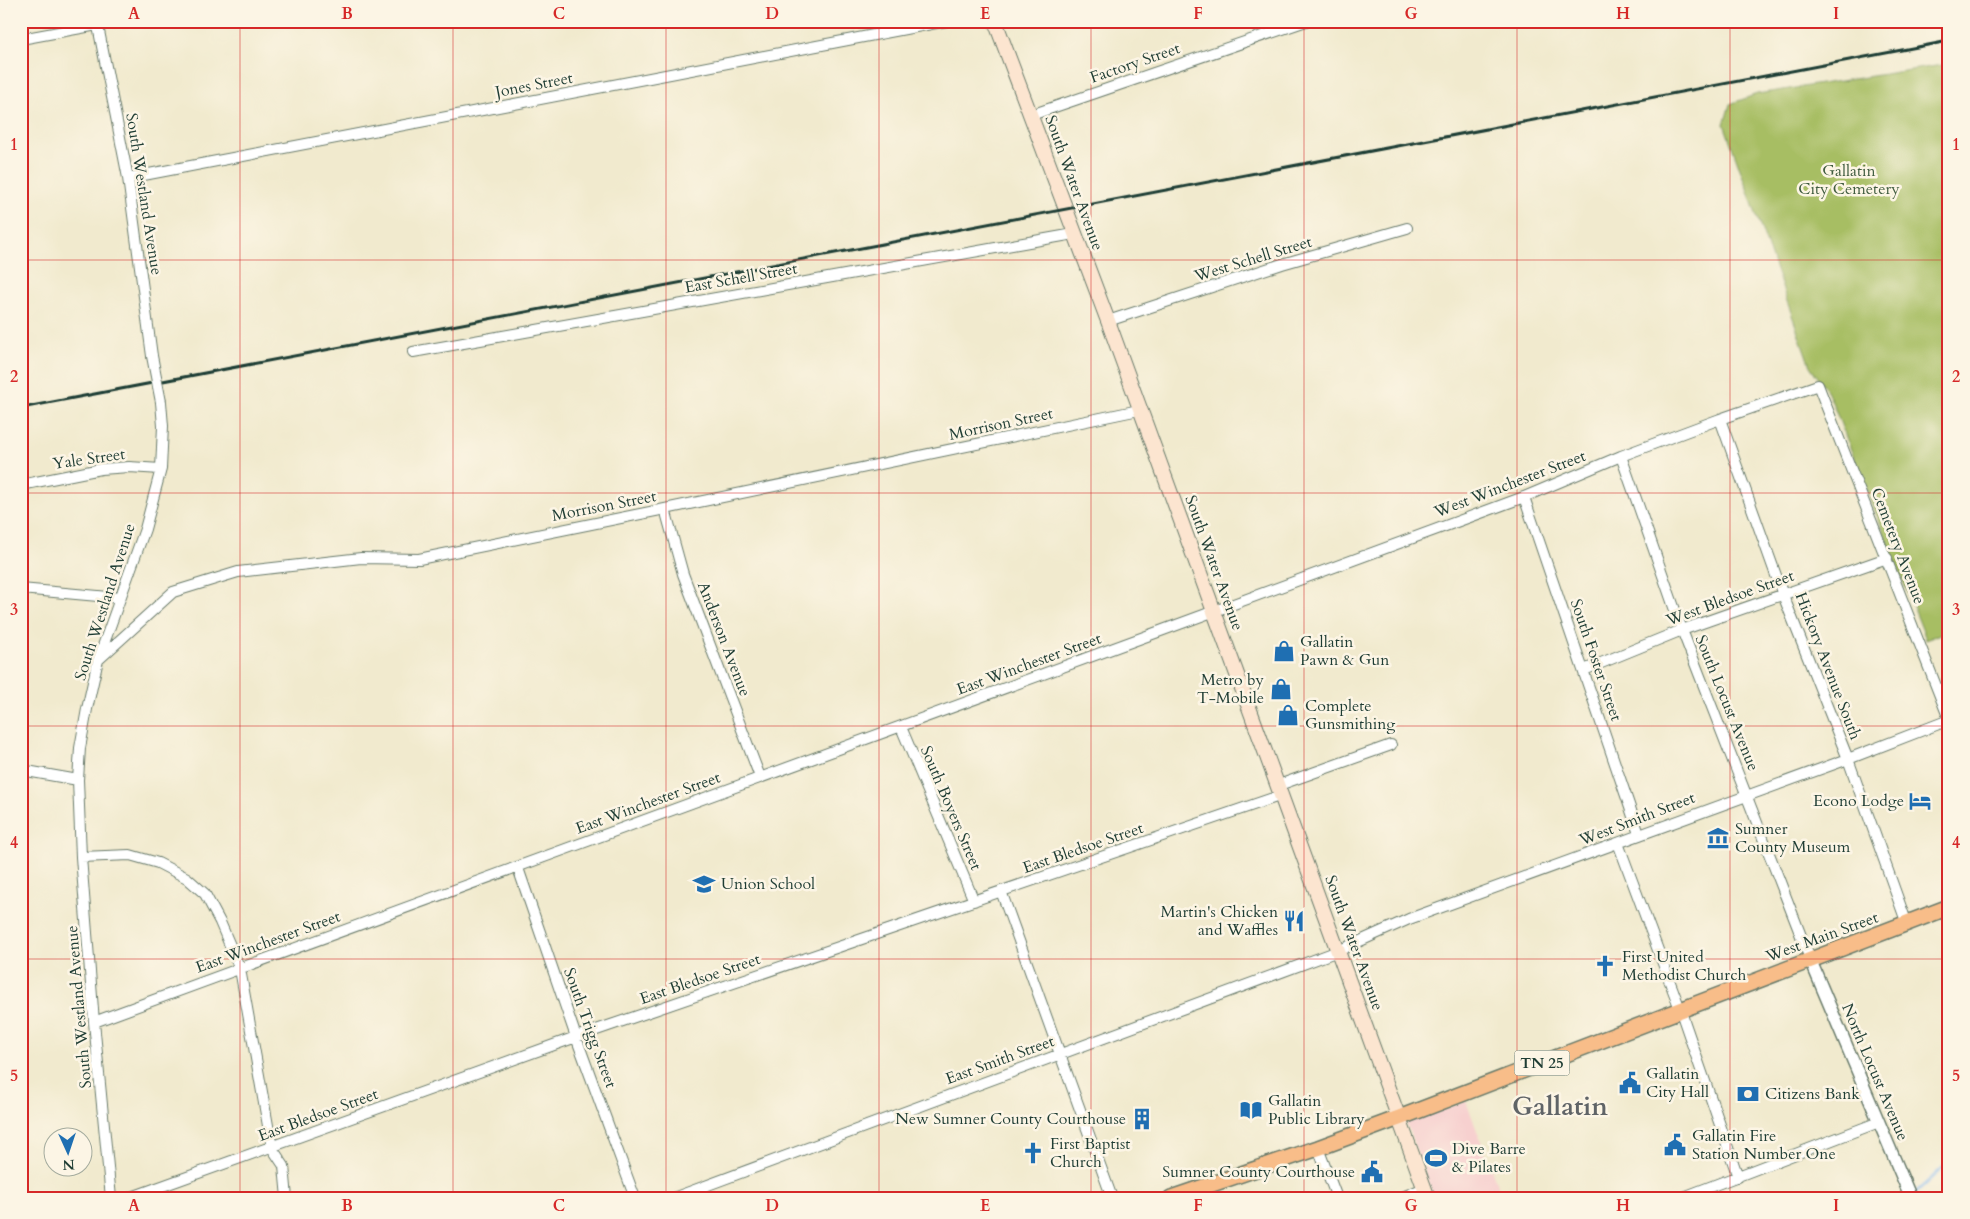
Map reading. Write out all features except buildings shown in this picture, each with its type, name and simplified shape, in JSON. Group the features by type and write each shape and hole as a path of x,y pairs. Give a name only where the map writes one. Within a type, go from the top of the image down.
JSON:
{"main road":[{"name":"South Water Avenue","path":"995,21 1108,321 1426,1193"},
{"name":"West Main Street","path":"1399,1118 1949,907"},
{"name":"TN 25","path":"1171,1198 1399,1118"}],"street":[{"path":"21,39 98,23 119,21"},
{"name":"Jones Street","path":"128,178 947,21"},
{"name":"Factory Street","path":"1031,115 1306,21"},
{"name":"South Westland Avenue","path":"98,23 128,178 163,426 162,469 145,530 98,660 86,709 80,748 78,780 81,857 94,1022 111,1198"},
{"name":"West Schell Street","path":"1108,321 1273,267 1407,228"},
{"name":"East Schell Street","path":"414,352 1074,234"},
{"name":"West Winchester Street","path":"1213,612 1524,497 1621,456 1818,385"},
{"name":"Cemetery Avenue","path":"1818,385 1949,719"},
{"name":"Morrison Street","path":"98,660 173,592 238,572 361,558 419,559 665,510 1140,410"},
{"name":"Hickory Avenue South","path":"1720,419 1784,594 1848,759 1907,924"},
{"name":"South Locust Avenue","path":"1621,456 1682,630 1810,959"},
{"name":"Yale Street","path":"21,484 101,469 129,467 162,469"},
{"name":"South Foster Street","path":"1524,497 1639,834"},
{"name":"Anderson Avenue","path":"665,510 683,574 760,777"},
{"name":"West Bledsoe Street","path":"1584,670 1682,630 1887,558"},
{"path":"21,589 120,598"},
{"name":"East Winchester Street","path":"94,1022 1213,612"},
{"name":"West Smith Street","path":"1338,951 1409,919 1747,794 1848,759 1949,719"},
{"name":"South Boyers Street","path":"902,727 974,901"},
{"path":"1280,790 1391,745"},
{"path":"21,770 78,780"},
{"name":"East Bledsoe Street","path":"129,1198 576,1037 974,901 1280,790"},
{"path":"1618,843 1680,1009 1738,1177"},
{"path":"81,857 130,855 158,863 187,878 205,894 220,922 240,969 272,1148 284,1166 287,1198"},
{"name":"South Trigg Street","path":"518,868 576,1037 635,1198"},
{"path":"1001,891 1112,1198"},
{"name":"East Smith Street","path":"673,1198 1338,951"},
{"name":"North Locust Avenue","path":"1810,959 1911,1198"},
{"path":"1681,1198 1879,1122"},
{"path":"1318,1148 1337,1198"},
{"path":"1400,1198 1426,1193"}],"shaded area":[{"path":"1466,1101 1502,1198 1434,1198 1406,1123"}],"green space":[{"name":"Gallatin City Cemetery","path":"1949,64 1949,631 1926,639 1828,392 1810,366 1724,124 1730,104 1757,94"}],"waterway":[{"path":"1912,1196 1949,1162"}],"railway":[{"path":"21,408 1949,41"}],"place":[{"name":"Gallatin Pawn & Gun","path":"1284,651"},
{"name":"Metro by T-Mobile","path":"1281,689"},
{"name":"Complete Gunsmithing","path":"1288,715"},
{"name":"Econo Lodge","path":"1920,801"},
{"name":"Sumner County Museum","path":"1718,838"},
{"name":"Union School","path":"704,884"},
{"name":"Martin's Chicken and Waffles","path":"1294,921"},
{"name":"First United Methodist Church","path":"1605,966"},
{"name":"Gallatin City Hall","path":"1630,1083"},
{"name":"Citizens Bank","path":"1748,1094"},
{"name":"Gallatin Public Library","path":"1251,1110"},
{"name":"New Sumner County Courthouse","path":"1142,1119"},
{"name":"Gallatin Fire Station Number One","path":"1675,1145"},
{"name":"First Baptist Church","path":"1033,1153"},
{"name":"Dive Barre & Pilates","path":"1436,1158"},
{"name":"Sumner County Courthouse","path":"1372,1172"}],"district":[{"name":"Gallatin","path":"1560,1106"}]}
